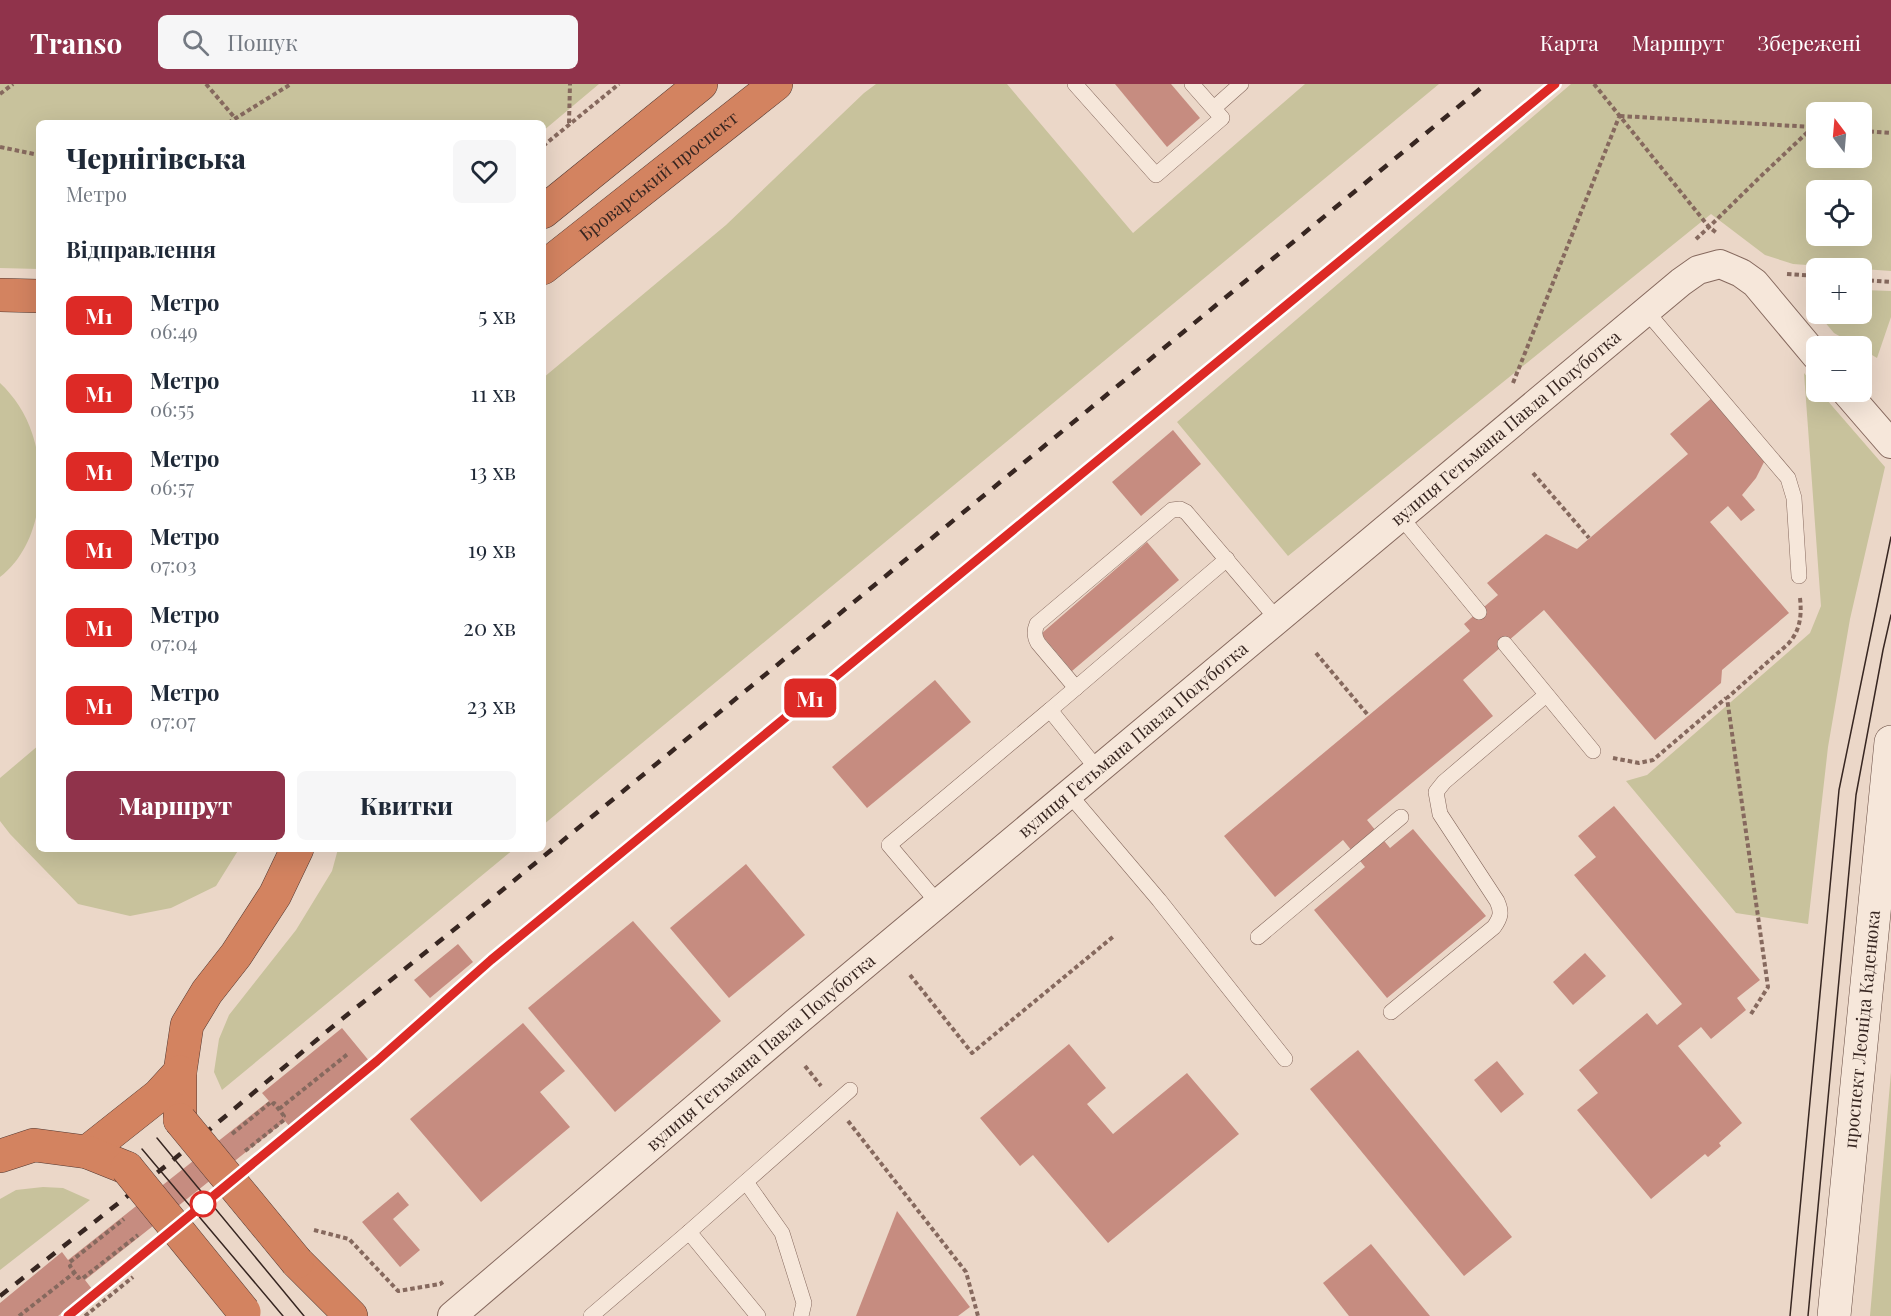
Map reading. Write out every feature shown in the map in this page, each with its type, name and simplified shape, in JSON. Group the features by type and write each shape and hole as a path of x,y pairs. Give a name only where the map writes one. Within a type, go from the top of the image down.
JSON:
{"highway":[{"path":"546,210 701,84"},
{"name":"Броварський проспект","path":"546,266 776,84"},
{"path":"0,294 36,296"},
{"path":"296,852 275,895 236,955 207,992 187,1025 180,1072 180,1120 297,1262 351,1316"},
{"path":"87,1152 159,1095 180,1072"},
{"path":"0,1155 34,1145 87,1152 127,1168 246,1314"}],"street":[{"name":"вулиця Гетьмана Павла Полуботка","path":"452,1316 938,903 1647,312 1680,282 1698,270 1720,264 1741,273 1755,283 1806,344"},
{"path":"1855,402 1887,437"},
{"name":"проспект Леоніда Каденюка","path":"1834,1316 1891,742"}],"lane":[{"path":"1075,84 1156,176 1222,118 1192,84"},
{"path":"1214,108 1241,84"},
{"path":"1647,312 1788,478 1794,498 1799,576"},
{"path":"1076,688 1034,637 1037,624 1172,510 1180,509 1186,512 1277,619"},
{"path":"1400,516 1479,612"},
{"path":"938,903 889,845 1227,559"},
{"path":"1505,644 1593,751"},
{"path":"1391,1012 1494,927 1500,919 1501,910 1497,901 1440,814 1436,792 1443,782 1546,695"},
{"path":"1050,711 1098,770"},
{"path":"1069,794 1153,904 1285,1059"},
{"path":"1258,937 1401,817"},
{"path":"591,1316 850,1090"},
{"path":"746,1182 782,1233 804,1303 801,1316"},
{"path":"689,1232 758,1316"}],"path":[{"path":"0,94 13,84"},
{"path":"206,84 235,118"},
{"path":"232,120 291,84"},
{"path":"569,123 570,84"},
{"path":"546,144 619,84"},
{"path":"1594,84 1709,227 1727,240"},
{"path":"1620,116 1806,127"},
{"path":"1520,382 1510,390 1620,116"},
{"path":"1872,132 1891,133"},
{"path":"1691,242 1806,136"},
{"path":"0,147 36,154"},
{"path":"1782,273 1806,275"},
{"path":"1872,281 1891,282"},
{"path":"1533,473 1589,538"},
{"path":"1593,751 1624,761 1639,763 1653,760 1726,698 1788,645 1796,635 1801,606 1799,576"},
{"path":"1316,653 1368,715"},
{"path":"1726,698 1768,987 1751,1014"},
{"path":"910,975 972,1053 1114,936"},
{"path":"279,1109 349,1053"},
{"path":"804,1066 966,1272 978,1316"},
{"path":"231,1134 271,1104 274,1103 279,1109 284,1116 283,1119 245,1151"},
{"path":"124,1219 71,1263 70,1266 78,1278 138,1235"},
{"path":"308,1223 314,1231 349,1239 398,1291 440,1284 449,1276"},
{"path":"19,1316 74,1273"},
{"path":"85,1316 133,1277"}],"shaded area":[{"path":"0,84 599,84 546,128 546,120 36,120 36,269 0,268"},
{"path":"876,84 1007,84 1133,233 1305,84 1439,84 546,823 546,375 726,225"},
{"path":"1571,84 1891,84 1891,271 1872,270 1872,258 1806,258 1806,265 1793,264 1765,255 1711,214 1288,556 1177,422"},
{"path":"1872,290 1891,291 1891,317 1877,358 1872,355 1872,336 1839,336 1826,324 1872,324"},
{"path":"1804,373 1806,375 1806,400"},
{"path":"0,383 19,406 36,448 36,515 25,548 14,564 0,577"},
{"path":"1806,402 1829,402 1885,467 1850,619 1828,747 1808,924 1736,913 1626,781 1647,775 1810,633 1821,606"},
{"path":"36,748 36,852 237,852 216,886 171,908 130,916 78,904 0,821 0,778"},
{"path":"337,852 510,852 222,1090 214,1072 219,1039 229,1015 296,930 332,871"},
{"path":"1891,1072 1891,1316 1870,1316"},
{"path":"43,1187 63,1188 90,1200 0,1270 0,1199 16,1190"}],"building":[{"path":"1115,84 1171,84 1200,118 1167,147"},
{"path":"1713,397 1766,458 1756,478 1742,495 1755,510 1741,521 1728,506 1710,522 1789,613 1722,670 1721,683 1655,740 1544,610 1463,680 1493,716 1367,820 1390,848 1413,829 1486,916 1387,998 1314,910 1365,867 1343,840 1275,897 1224,836 1470,631 1464,624 1498,595 1487,583 1546,534 1577,549 1688,454 1670,434"},
{"path":"1173,430 1201,464 1141,516 1112,482"},
{"path":"1147,542 1179,580 1072,671 1041,634"},
{"path":"935,680 971,722 867,808 832,767"},
{"path":"1614,806 1760,980 1737,998 1746,1010 1711,1039 1701,1027 1678,1046 1742,1123 1719,1143 1721,1146 1708,1157 1705,1154 1651,1199 1577,1110 1598,1093 1579,1070 1647,1013 1657,1025 1682,1004 1574,875 1596,857 1578,836"},
{"path":"746,864 805,935 729,998 670,928"},
{"path":"633,921 721,1021 615,1112 528,1008"},
{"path":"458,944 473,962 430,998 414,980"},
{"path":"1585,953 1606,976 1573,1005 1553,982"},
{"path":"523,1023 565,1071 540,1092 570,1127 481,1202 410,1119"},
{"path":"342,1028 370,1062 290,1127 285,1121 85,1280 92,1289 58,1316 0,1316 0,1303 62,1252 68,1260 269,1101 262,1093"},
{"path":"1069,1044 1106,1088 1087,1104 1113,1134 1187,1073 1239,1134 1108,1243 1033,1155 1020,1166 980,1118"},
{"path":"1358,1050 1512,1237 1464,1276 1310,1089"},
{"path":"1497,1061 1524,1094 1501,1113 1474,1080"},
{"path":"398,1192 409,1205 393,1219 420,1250 400,1267 362,1222"},
{"path":"897,1211 970,1307 958,1316 856,1316"},
{"path":"1371,1244 1430,1316 1349,1316 1323,1283"}],"tram line":[{"path":"1790,1316 1839,790 1891,537"},
{"path":"1808,1316 1856,795 1891,615"},
{"path":"157,1138 304,1316"},
{"path":"142,1149 283,1316"}],"railway":[{"path":"0,1296 167,1165 337,1023 461,924 1486,84"},
{"path":"68,1316 377,1061 491,960 1555,84"}],"metro line":[{"name":"M1","path":"68,1316 377,1061 491,960 1555,84"}]}
